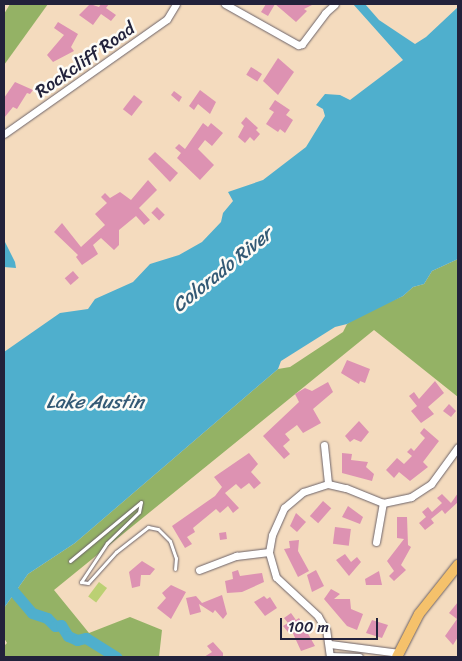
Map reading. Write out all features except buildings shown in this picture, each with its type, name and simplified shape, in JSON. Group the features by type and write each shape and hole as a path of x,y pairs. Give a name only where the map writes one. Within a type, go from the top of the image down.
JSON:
{"main road":[{"path":"398,655 420,614 457,570"}],"street":[{"name":"Rockcliff Road","path":"4,134 167,19 176,4"},
{"path":"225,4 294,44 302,44 325,13 335,4"},
{"path":"324,446 328,484"},
{"path":"359,657 330,656 330,644 318,616 276,576 270,552 272,535 284,508 302,492 328,484 346,488 383,502 423,491 458,447"},
{"path":"376,542 383,502"},
{"path":"199,570 236,556 270,552"},
{"path":"330,644 398,655"}],"lane":[{"path":"70,561 141,502 139,512 107,543 81,582 88,584 116,552 148,527 158,529 170,541 176,558 175,568"}],"green space":[{"path":"10,4 48,4 4,65 4,14"},
{"path":"458,259 458,397 374,330 54,590 89,633 130,617 162,630 159,657 4,657 4,646 7,643 4,638 4,608 28,574 75,543 278,369 290,367 343,332 347,324 363,313 403,296 413,287 424,284 432,271"},
{"path":"99,582 107,588 96,602 88,596"}],"water":[{"name":"Lake Austin","path":"353,4 365,4 379,20 415,44 426,37 458,7 458,259 432,271 424,284 413,287 403,296 347,324 335,327 281,361 278,369 75,543 28,574 4,608 4,352 60,313 88,309 95,299 133,282 150,264 179,255 202,242 221,222 223,213 233,201 228,192 263,180 306,147 325,116 323,109 316,105 325,94 340,95 350,100 403,60"},
{"path":"4,240 15,262 16,268 4,267"}],"waterway":[{"path":"4,580 32,613 47,618 55,626 61,625 68,636 77,640 86,638 116,657"}],"water label":[{"name":"Colorado River","path":"222,270"}]}
